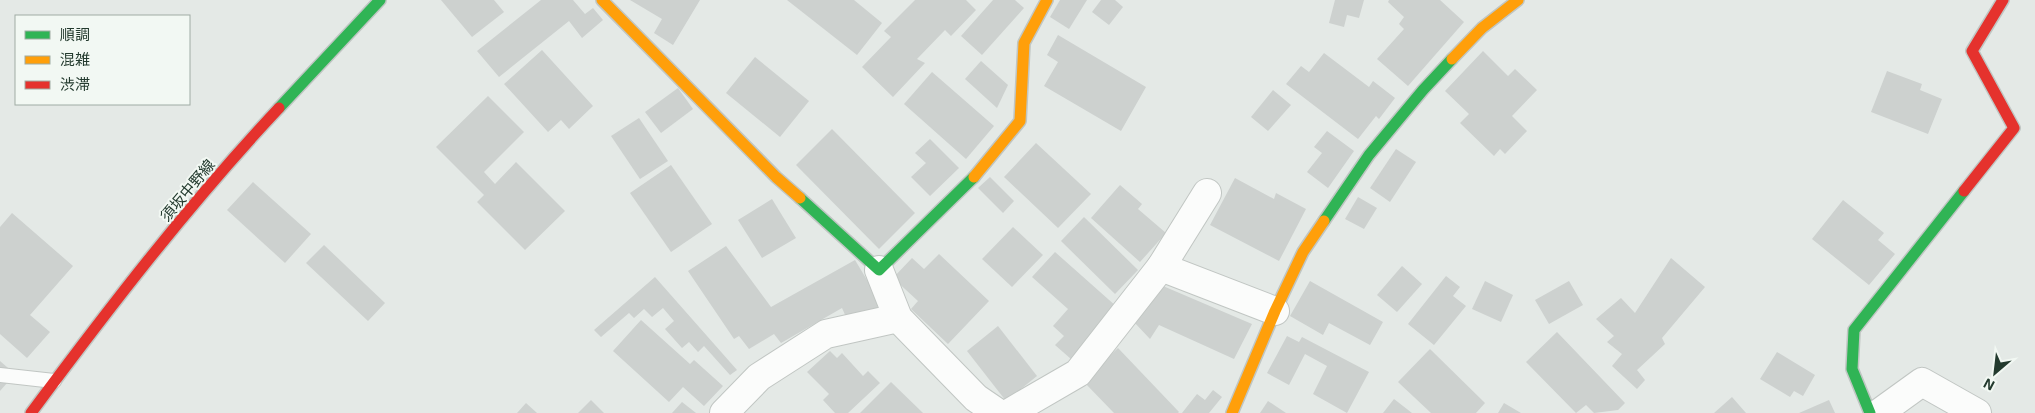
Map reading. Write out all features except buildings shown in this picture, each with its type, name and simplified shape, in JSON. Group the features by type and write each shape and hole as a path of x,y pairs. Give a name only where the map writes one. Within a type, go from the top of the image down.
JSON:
{"street":[{"name":"須坂中野線","path":"31,413 160,246 216,179 380,0"},
{"path":"602,0 776,177 879,270 898,318 969,405 998,413"},
{"path":"879,270 982,170 1020,121 1024,43 1047,0"},
{"path":"1232,413 1303,252 1369,155 1424,90 1482,28 1518,0"},
{"path":"1870,413 1852,369 1854,330 2014,128 1972,51 2003,0"},
{"path":"1009,413 1078,373 1161,267 1207,193"},
{"path":"1161,267 1275,312"},
{"path":"724,413 759,377 826,334 898,318"},
{"path":"1879,413 1922,382 1977,413"}],"lane":[{"path":"0,376 54,381"}],"traffic: fast":[{"path":"279,108 380,0"},
{"path":"1324,221 1369,155 1423,90 1452,59"},
{"path":"800,198 879,270 974,177"},
{"path":"1870,413 1852,369 1854,330 1964,191"}],"traffic: slow":[{"path":"602,0 776,177 800,198"},
{"path":"974,177 1020,121 1024,43 1047,0"},
{"path":"1452,59 1482,28 1518,0"},
{"path":"1232,413 1275,311 1303,252 1324,221"}],"traffic: jam":[{"path":"1964,191 2014,128 1972,51 2003,0"},
{"path":"31,413 150,257 213,181 279,108"}]}
